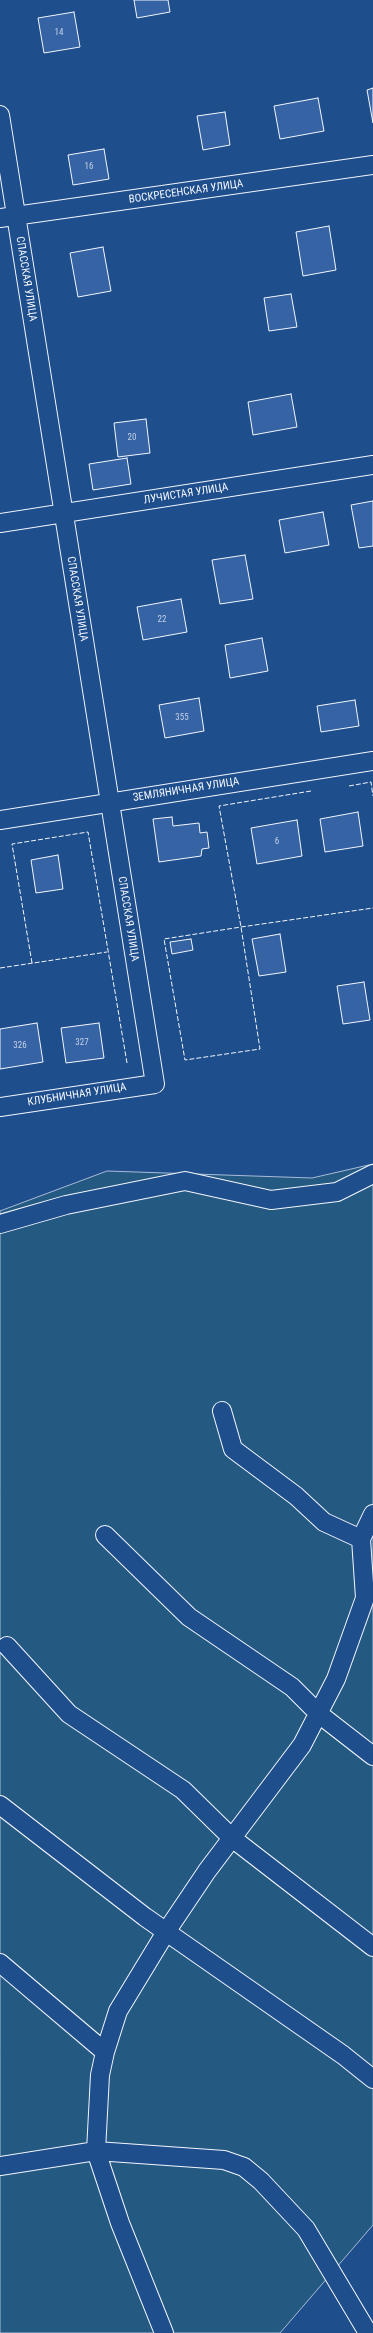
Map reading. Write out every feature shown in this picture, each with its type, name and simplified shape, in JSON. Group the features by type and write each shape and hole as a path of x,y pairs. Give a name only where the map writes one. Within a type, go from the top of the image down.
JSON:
{"street":[{"name":"СПАССКАЯ УЛИЦА","path":"0,115 8,217 64,513 154,1084"},
{"name":"ВОСКРЕСЕНСКАЯ УЛИЦА","path":"8,217 373,166"},
{"name":"ЛУЧИСТАЯ УЛИЦА","path":"0,523 373,465"},
{"name":"ЗЕМЛЯНИЧНАЯ УЛИЦА","path":"0,820 373,761"},
{"name":"КЛУБНИЧНАЯ УЛИЦА","path":"0,1107 154,1084"},
{"path":"0,1224 66,1205 184,1181 271,1200 336,1192 373,1174"},
{"path":"222,1411 233,1449 296,1496 324,1522 361,1539"},
{"path":"164,2333 120,2222 96,2151 100,2075 105,2052 118,2011 166,1932 232,1838 302,1745 336,1679 369,1600 361,1539 373,1514"},
{"path":"105,1535 189,1617 292,1687 318,1714 373,1756"},
{"path":"7,1646 69,1714 183,1790 232,1838 373,1947"},
{"path":"0,1805 166,1932 343,2055 373,2079"},
{"path":"0,1963 105,2052"},
{"path":"0,2166 96,2151 224,2160 244,2167 261,2181 306,2229 368,2333"}],"shaded area":[{"path":"373,1164 373,2225 280,2333 0,2333 0,1211 107,1171 312,1178"}],"building":[{"path":"134,0 168,0 170,12 137,18"},
{"path":"74,12 80,47 44,53 38,18"},
{"path":"373,88 373,123 367,90"},
{"path":"318,98 324,131 280,139 274,106"},
{"path":"225,112 230,145 203,150 197,116"},
{"path":"104,149 109,179 73,185 68,155"},
{"path":"329,226 336,270 303,276 296,232"},
{"path":"103,247 111,291 78,297 70,253"},
{"path":"291,294 297,327 269,331 264,298"},
{"path":"291,394 297,427 253,435 248,402"},
{"path":"146,419 150,453 118,457 114,423"},
{"path":"127,458 131,484 93,490 89,464"},
{"path":"373,501 373,546 359,548 351,505"},
{"path":"323,512 329,545 285,553 279,520"},
{"path":"245,555 253,599 220,604 212,560"},
{"path":"181,599 187,632 143,640 137,607"},
{"path":"262,638 268,671 230,678 225,645"},
{"path":"199,698 204,731 165,738 159,705"},
{"path":"355,700 359,726 321,732 317,706"},
{"path":"358,812 363,846 325,852 320,819"},
{"path":"172,817 173,826 199,823 200,833 207,832 209,848 202,849 201,856 159,862 153,819"},
{"path":"297,820 302,856 257,864 251,828"},
{"path":"58,855 63,889 36,893 31,860"},
{"path":"280,934 286,972 259,976 252,939"},
{"path":"191,939 193,950 172,954 170,942"},
{"path":"364,982 370,1020 343,1024 337,986"},
{"path":"37,1023 43,1062 0,1069 0,1029"},
{"path":"99,1023 104,1058 66,1063 61,1028"}],"fence":[{"path":"349,786 371,782 373,796"},
{"path":"311,791 219,806 241,927 260,1049 185,1060 164,939 241,927 373,908"},
{"path":"32,963 12,844 88,832 127,1063"},
{"path":"0,968 107,952"}]}
